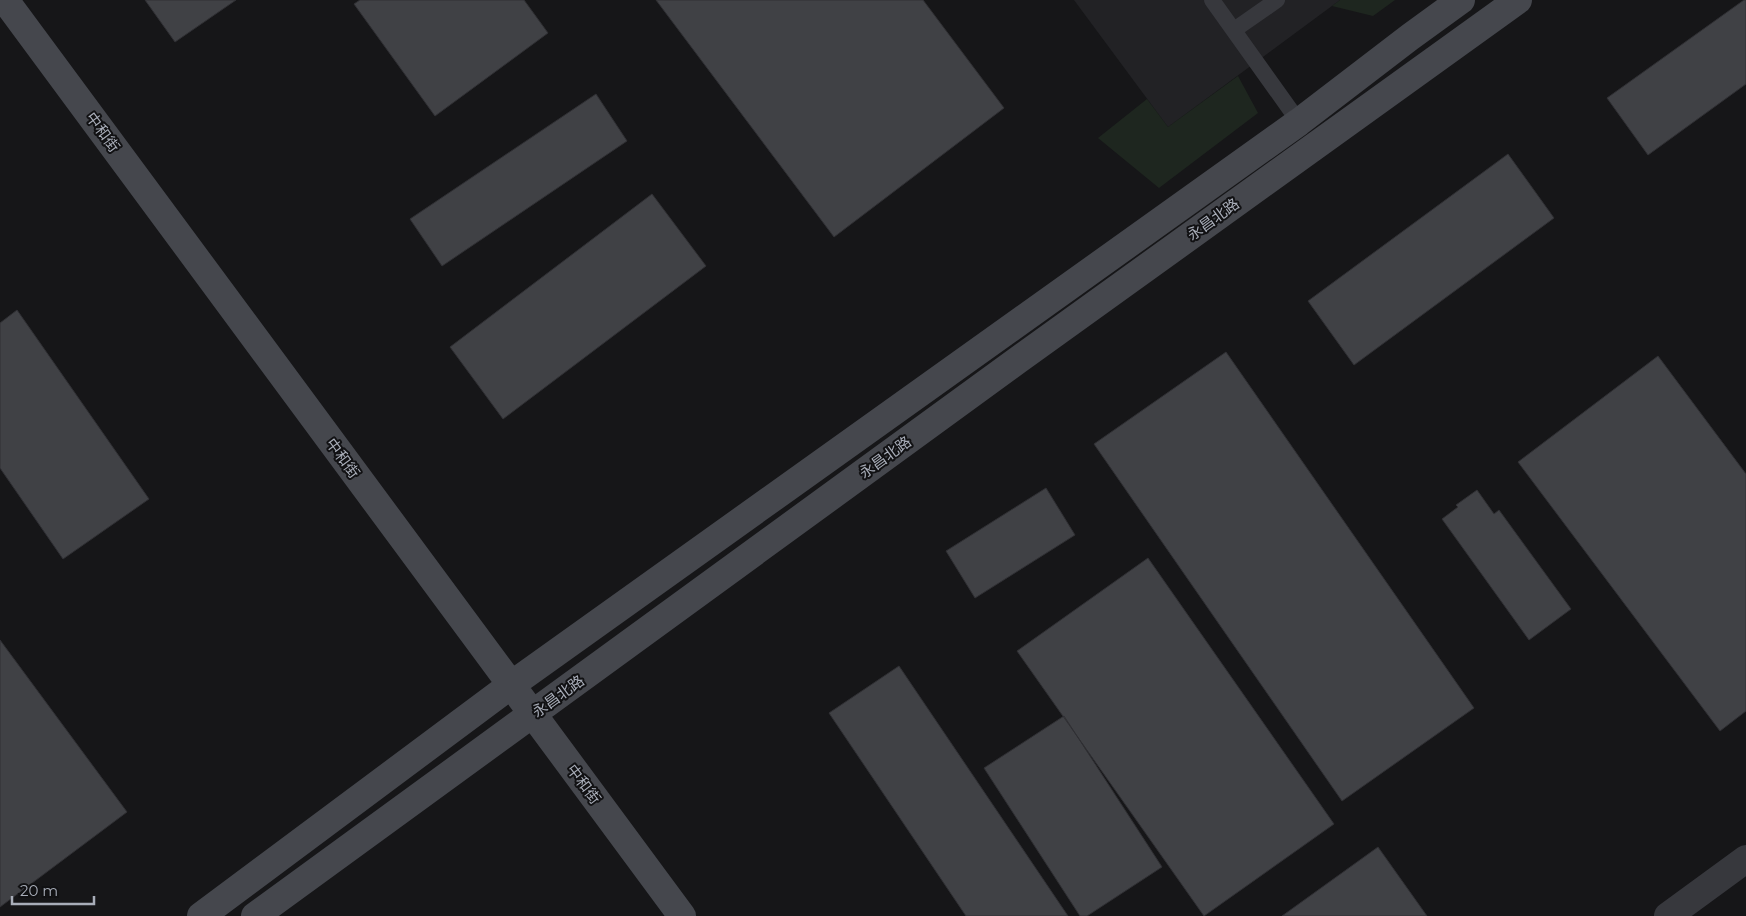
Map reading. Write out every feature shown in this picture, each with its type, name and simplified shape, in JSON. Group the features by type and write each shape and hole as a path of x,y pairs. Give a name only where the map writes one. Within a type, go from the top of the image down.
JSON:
{"street":[{"name":"中和街","path":"5,0 682,916"},
{"name":"永昌北路","path":"201,916 511,685 1299,122 1461,0"},
{"name":"永昌北路","path":"255,916 1018,360 1518,0"},
{"path":"1668,916 1746,859"}],"lane":[{"path":"1212,0 1299,122"},
{"path":"1234,30 1277,0"}],"shaded area":[{"path":"1074,0 1340,0 1168,127"},
{"path":"1340,0 1395,0 1373,16 1332,6"},
{"path":"1238,76 1258,113 1159,188 1098,138 1147,99 1168,127"}],"building":[{"path":"145,0 236,0 175,42"},
{"path":"360,0 524,0 548,33 435,116 354,4"},
{"path":"656,0 923,0 1004,108 834,237"},
{"path":"1746,0 1746,84 1648,155 1607,98"},
{"path":"596,94 627,141 442,266 410,219"},
{"path":"1508,154 1554,218 1354,365 1308,301"},
{"path":"652,194 706,266 503,419 450,347"},
{"path":"17,310 149,499 63,559 0,468 0,323"},
{"path":"1226,352 1474,708 1342,801 1094,444"},
{"path":"1658,356 1746,474 1746,711 1720,731 1518,462"},
{"path":"1046,488 1075,535 975,598 946,551"},
{"path":"1477,490 1494,514 1499,510 1571,609 1529,640 1442,519 1458,507 1456,505"},
{"path":"1148,558 1334,824 1204,916 1017,651"},
{"path":"0,640 127,812 0,907"},
{"path":"899,666 1068,916 966,916 829,713"},
{"path":"1064,716 1162,867 1087,916 1080,916 984,768"},
{"path":"1378,847 1427,916 1282,916"}]}
